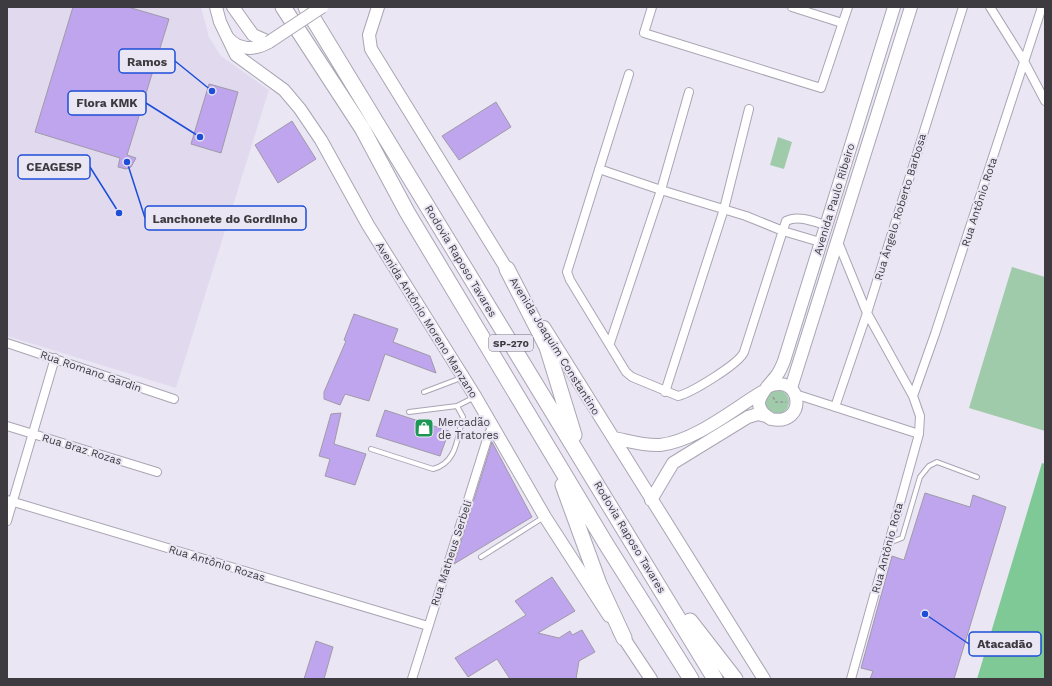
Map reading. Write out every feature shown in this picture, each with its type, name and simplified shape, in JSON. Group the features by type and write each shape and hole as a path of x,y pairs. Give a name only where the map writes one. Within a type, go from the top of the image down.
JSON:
{"highway":[{"name":"Rodovia Raposo Tavares","path":"283,7 362,128 407,212 506,378 606,544 691,679"},
{"name":"Rodovia Raposo Tavares","path":"306,7 650,569 715,679"},
{"path":"507,269 547,347 579,454"},
{"path":"506,378 563,486 599,584 624,638"},
{"path":"650,569 735,679"}],"street":[{"name":"Avenida Antônio Moreno Manzano","path":"216,7 220,22 236,55 284,90 300,109 321,140 368,225 475,396 544,517 600,604 624,638 647,678"},
{"path":"233,7 253,35 269,42"},
{"path":"228,37 233,43 248,48 259,47 322,7"},
{"name":"Avenida Joaquim Constantino","path":"378,7 369,35 371,49 764,679"},
{"path":"652,7 644,33 821,88 848,7"},
{"path":"792,7 842,22"},
{"name":"Avenida Paulo Ribeiro","path":"614,438 659,445 674,442 690,436 764,389 778,374 784,361 825,225 894,7"},
{"path":"651,500 667,471 682,457 748,417 758,414 778,421 785,419 795,409 794,395 838,242 911,7"},
{"name":"Rua Ângelo Roberto Barbosa","path":"835,407 867,313 963,7"},
{"path":"990,7 1025,63 1045,101"},
{"name":"Rua Antônio Rota","path":"851,679 919,434 920,416 913,396 1025,63 1042,7"},
{"path":"629,74 567,272 569,278 628,374 665,392 678,396 705,382 741,357 786,221 792,218 825,225"},
{"path":"610,344 661,190 689,92"},
{"path":"665,392 724,209 749,109"},
{"path":"599,169 746,216 783,231 820,242"},
{"path":"838,242 867,313 913,396"},
{"name":"Rua Romano Gardin","path":"7,343 174,399"},
{"path":"7,521 10,501 55,358"},
{"path":"766,416 759,405 764,389 774,383 783,384 794,395 919,434"},
{"name":"Rua Braz Rozas","path":"7,426 157,472"},
{"name":"Rua Matheus Serbeli","path":"412,679 489,433 494,428"},
{"name":"Rua Antônio Rozas","path":"10,501 428,626"}],"lane":[{"path":"424,392 463,377"},
{"path":"409,412 457,406 475,396"},
{"path":"371,448 433,469 444,467 450,460 463,417 457,406"},
{"path":"888,543 902,538 920,476 928,466 937,462 977,477"},
{"path":"481,557 544,517"}],"path":[{"path":"764,389 776,402 794,395"}],"shaded area":[{"path":"7,7 201,7 209,37 221,56 269,90 176,388 7,336"}],"green space":[{"path":"778,137 792,142 784,169 770,165"},
{"path":"1012,267 1045,277 1045,431 969,408"},
{"path":"777,390 786,393 789,402 786,411 777,414 768,411 765,402 768,393"},
{"path":"1042,463 1045,464 1045,679 977,679"}],"building":[{"path":"73,7 128,7 169,19 127,155 136,158 131,167 126,169 118,167 120,158 35,132"},
{"path":"209,84 238,92 221,153 191,144"},
{"path":"496,102 511,127 459,160 442,136"},
{"path":"292,121 316,159 278,183 255,145"},
{"path":"354,314 398,329 393,342 430,356 436,373 385,354 369,401 345,394 340,405 324,399 324,392 346,341 344,340"},
{"path":"385,410 449,431 440,456 376,436"},
{"path":"341,413 334,444 366,454 355,485 325,476 330,459 319,456 331,414"},
{"path":"492,442 532,517 454,564"},
{"path":"925,493 970,507 973,495 1006,507 954,679 870,679 873,671 861,668 892,556 904,560"},
{"path":"552,577 575,611 538,633 559,638 570,631 572,635 582,630 595,652 579,661 576,679 510,679 497,659 468,677 455,658 526,615 515,601"},
{"path":"316,641 333,647 324,679 304,679"}],"place":[{"name":"Ramos","path":"212,91"},
{"name":"Flora KMK","path":"200,137"},
{"name":"Lanchonete do Gordinho","path":"127,162"},
{"name":"CEAGESP","path":"119,213"},
{"name":"Mercadão de Tratores","path":"424,428"},
{"name":"Atacadão","path":"925,614"}]}
